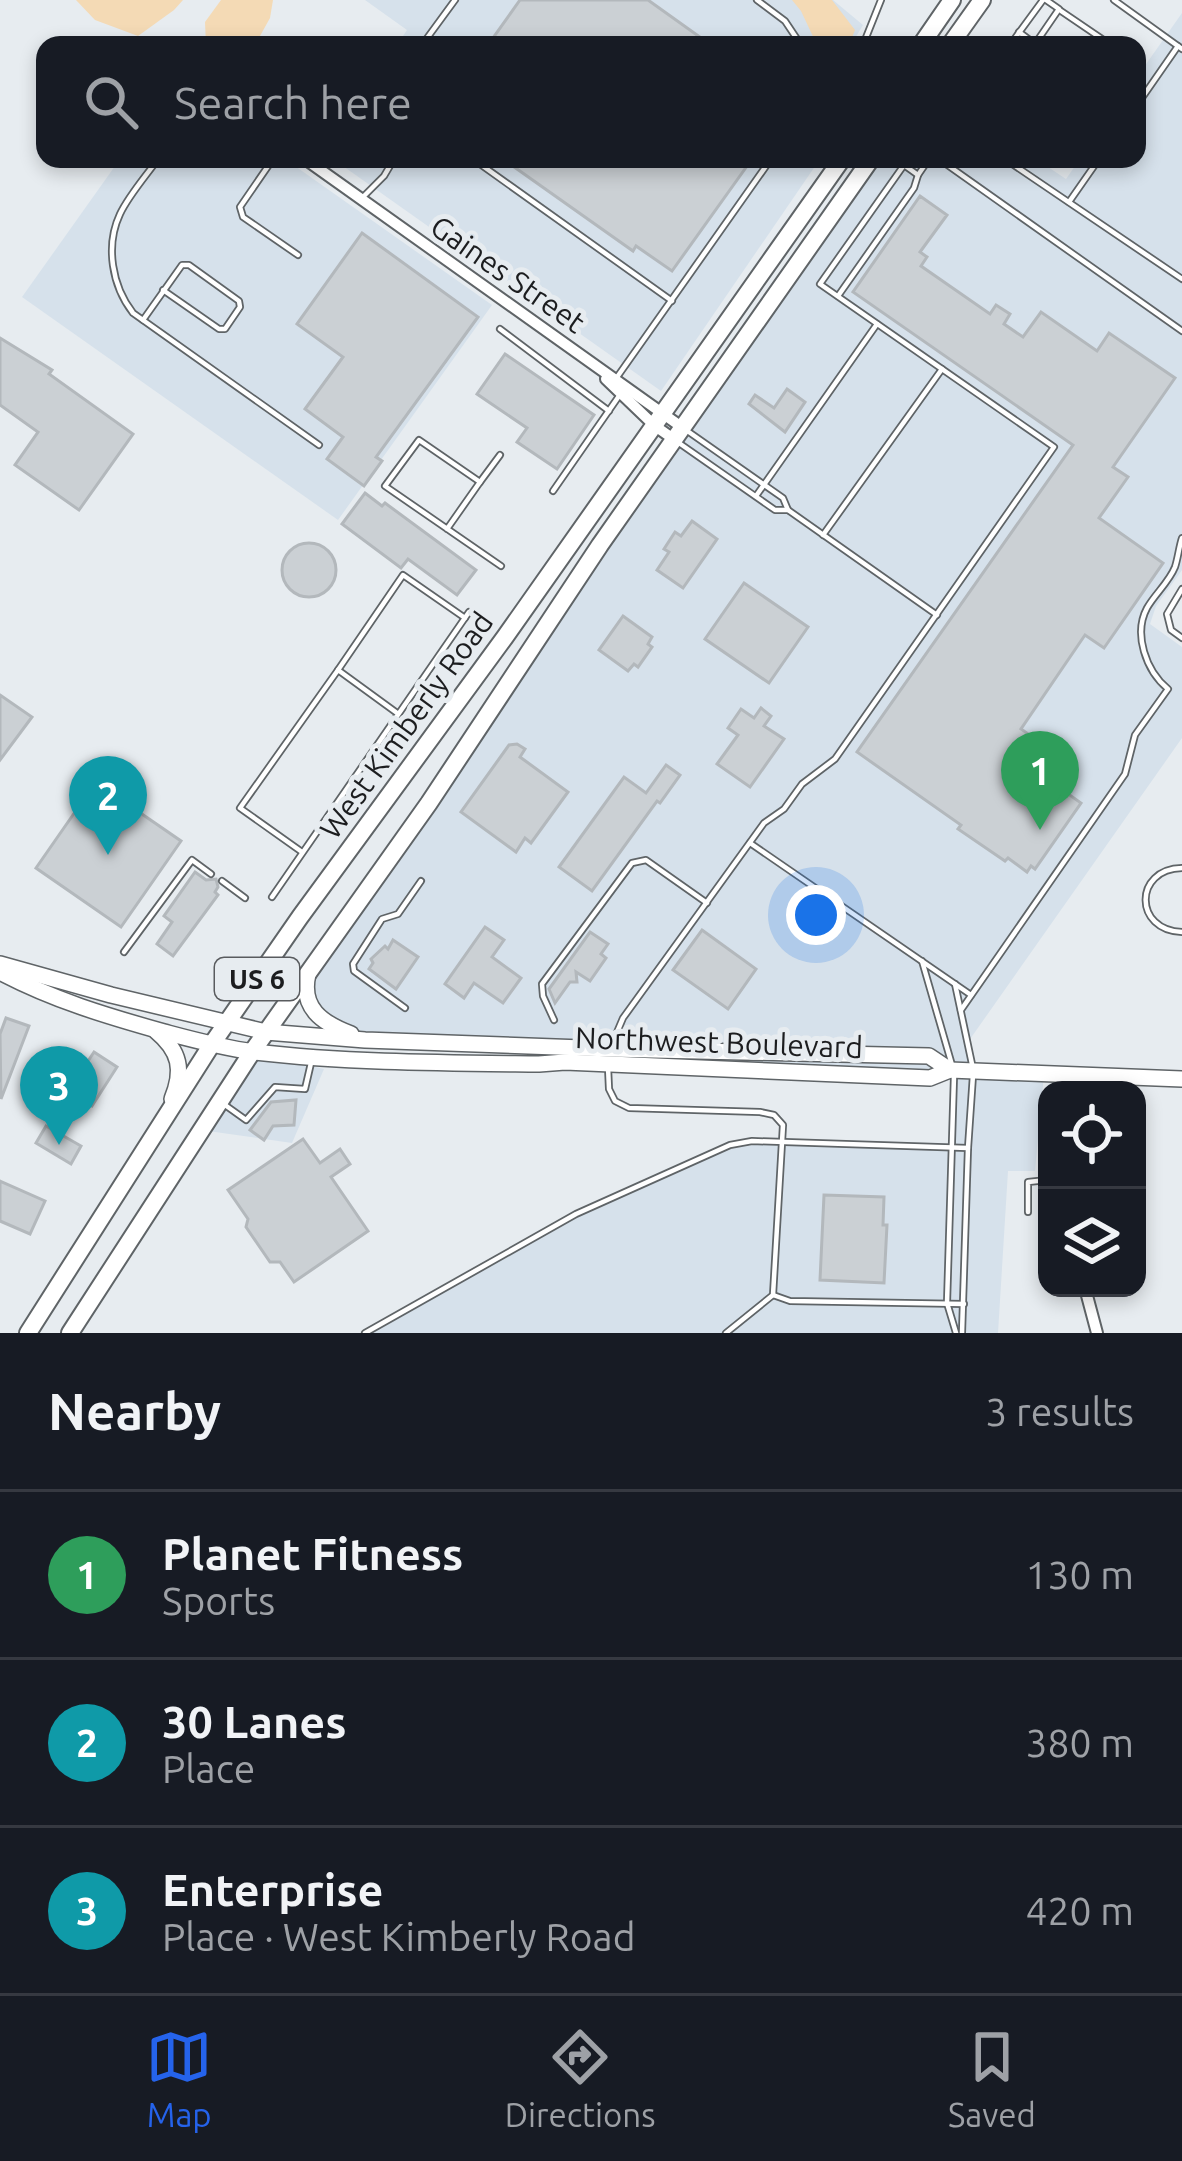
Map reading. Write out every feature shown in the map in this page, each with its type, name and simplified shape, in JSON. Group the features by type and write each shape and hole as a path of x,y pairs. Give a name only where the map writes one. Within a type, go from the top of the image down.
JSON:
{"main road":[{"path":"927,36 952,0"},
{"path":"956,36 982,0"},
{"name":"West Kimberly Road","path":"28,1333 212,1044 300,917 836,168"},
{"name":"West Kimberly Road","path":"70,1333 252,1052 430,803 600,545 865,168"},
{"name":"Northwest Boulevard","path":"0,968 266,1032 930,1078 952,1070 1075,1081"},
{"name":"Northwest Boulevard","path":"0,968 33,990 83,1010 252,1052 449,1063 609,1057"},
{"path":"310,969 306,993 316,1015 365,1040"},
{"path":"154,1029 169,1042 179,1062 177,1087 166,1116"},
{"name":"Northwest Boulevard","path":"1140,1081 1182,1079"}],"street":[{"name":"Gaines Street","path":"317,168 588,360 679,434"},
{"path":"1087,1297 1097,1333"}],"lane":[{"path":"429,36 455,0"},
{"path":"757,0 785,21 796,36"},
{"path":"866,36 879,3 868,0"},
{"path":"1016,36 1045,0 1098,36"},
{"path":"1114,0 1180,48 1146,93"},
{"path":"1040,36 1059,9"},
{"path":"1019,32 1024,36"},
{"path":"152,168 120,214 111,248 121,298 142,320 320,445"},
{"path":"268,168 240,207 243,217 298,255"},
{"path":"361,199 388,168"},
{"path":"486,168 672,301"},
{"path":"553,491 609,411 619,386 672,301 765,168"},
{"path":"726,1333 773,1295 782,1125 774,1115 760,1112 629,1108 615,1101 609,1089 609,1057 616,1030 764,823 784,809 802,784 836,759 1054,448 820,284 902,168"},
{"path":"908,168 918,175"},
{"path":"838,296 914,188 923,168"},
{"path":"952,168 1182,332"},
{"path":"1018,168 1182,279"},
{"path":"1069,202 1093,168"},
{"path":"142,320 163,290 182,265 239,301 240,307 225,328 219,329 163,290"},
{"path":"756,496 877,323"},
{"path":"500,329 609,411"},
{"path":"824,535 942,369"},
{"path":"679,434 764,484 783,498 788,510 937,615"},
{"path":"679,434 775,510 788,510"},
{"path":"480,482 419,440 385,485 501,566"},
{"path":"447,529 500,454"},
{"path":"962,1010 1124,775 1135,735 1168,688 1146,658 1142,620 1174,568 1182,538"},
{"path":"272,897 467,615 403,575 240,808 302,852"},
{"path":"1182,589 1167,614 1171,630 1182,638"},
{"path":"338,670 399,713"},
{"path":"750,843 971,995"},
{"path":"124,952 192,860 211,874"},
{"path":"554,1020 542,984 632,863 646,860 707,902"},
{"path":"1182,868 1155,877 1146,896 1150,917 1158,926 1182,932"},
{"path":"222,881 245,898"},
{"path":"405,1008 355,971 353,964 382,919 398,914 421,881"},
{"path":"922,961 952,1070 946,1303 959,1333"},
{"path":"955,984 974,1072 959,1333"},
{"path":"220,1101 247,1120 275,1087 305,1089 313,1056"},
{"path":"365,1333 576,1214 730,1144 783,1141 968,1148"},
{"path":"1028,1212 1028,1181 1038,1180"},
{"path":"773,1295 790,1301 964,1304"}],"shaded area":[{"path":"76,0 183,0 138,36 95,20"},
{"path":"221,0 273,0 260,36 206,36 205,22"},
{"path":"365,0 833,0 863,25 856,36 403,36 407,30"},
{"path":"792,0 832,0 855,30 853,36 813,36"},
{"path":"1182,13 1182,570 1156,606 1150,624 1182,647 1182,738 968,1042 974,1072 1044,1075 1043,1081 1038,1081 1035,1171 1008,1171 998,1333 365,1333 543,1233 718,1150 783,1141 950,1147 953,1070 608,1058 555,1046 365,1040 331,1026 306,987 865,168 1050,168 1066,179 1074,168 1146,168 1146,64"},
{"path":"114,168 298,168 492,305 338,520 22,297"},
{"path":"346,168 814,168 661,391"},
{"path":"252,1052 324,1069 292,1143 201,1130"}],"building":[{"path":"520,0 648,0 698,36 494,36"},
{"path":"516,168 746,168 672,271 636,246 633,251"},
{"path":"920,196 947,215 920,252 927,257 921,266 990,314 996,305 1010,314 1004,324 1023,337 1041,312 1097,351 1109,333 1175,378 1113,467 1128,477 1099,518 1163,563 1104,648 1085,635 1021,729 1072,765 1057,786 1081,803 1035,869 1031,866 1027,872 958,829 961,825 857,752 1073,445 853,292"},
{"path":"362,233 478,317 376,457 382,461 364,486 327,459 343,437 305,409 343,357 297,324"},
{"path":"0,338 52,370 49,374 133,434 79,510 15,465 38,432 0,405"},
{"path":"505,354 594,415 557,469 517,442 527,428 477,394"},
{"path":"787,389 805,402 785,432 749,404 755,395 774,408"},
{"path":"365,493 476,570 457,595 408,559 401,568 342,524"},
{"path":"692,521 717,539 683,588 657,570 675,532 681,536"},
{"path":"309,543 328,551 336,570 328,589 309,597 290,589 282,570 290,551"},
{"path":"744,583 808,627 769,683 705,639"},
{"path":"623,616 652,637 648,644 652,647 638,667 634,664 628,671 599,650"},
{"path":"0,695 32,717 0,760"},
{"path":"761,708 771,716 764,726 784,739 750,787 717,764 738,735 728,728 741,709 754,718"},
{"path":"509,745 525,749 520,757 568,792 531,843 525,838 516,852 461,812"},
{"path":"666,765 680,775 592,891 559,867 624,777 646,793"},
{"path":"91,789 105,799 110,792 181,841 121,927 36,868"},
{"path":"195,872 206,880 216,879 218,895 173,956 157,944 172,922 164,916"},
{"path":"485,927 504,940 492,957 521,978 503,1003 474,983 464,998 445,984"},
{"path":"702,930 756,969 728,1009 673,970"},
{"path":"590,932 608,944 601,954 606,958 590,981 576,972 577,982 570,982 555,1003 549,989"},
{"path":"393,940 418,957 396,989 369,969 371,959"},
{"path":"6,1018 29,1026 1,1099 0,1034"},
{"path":"94,1052 117,1067 92,1106 69,1090"},
{"path":"296,1100 294,1125 273,1126 264,1140 250,1130 271,1102"},
{"path":"46,1126 81,1146 71,1164 36,1143"},
{"path":"303,1139 320,1163 340,1149 350,1164 331,1177 368,1231 294,1282 280,1262 270,1262 228,1190"},
{"path":"0,1181 45,1201 30,1234 0,1221"},
{"path":"824,1195 884,1197 884,1283 820,1280"}],"place":[{"name":"Planet Fitness","path":"1040,830"},
{"name":"30 Lanes","path":"108,855"},
{"name":"Enterprise","path":"59,1145"}]}
